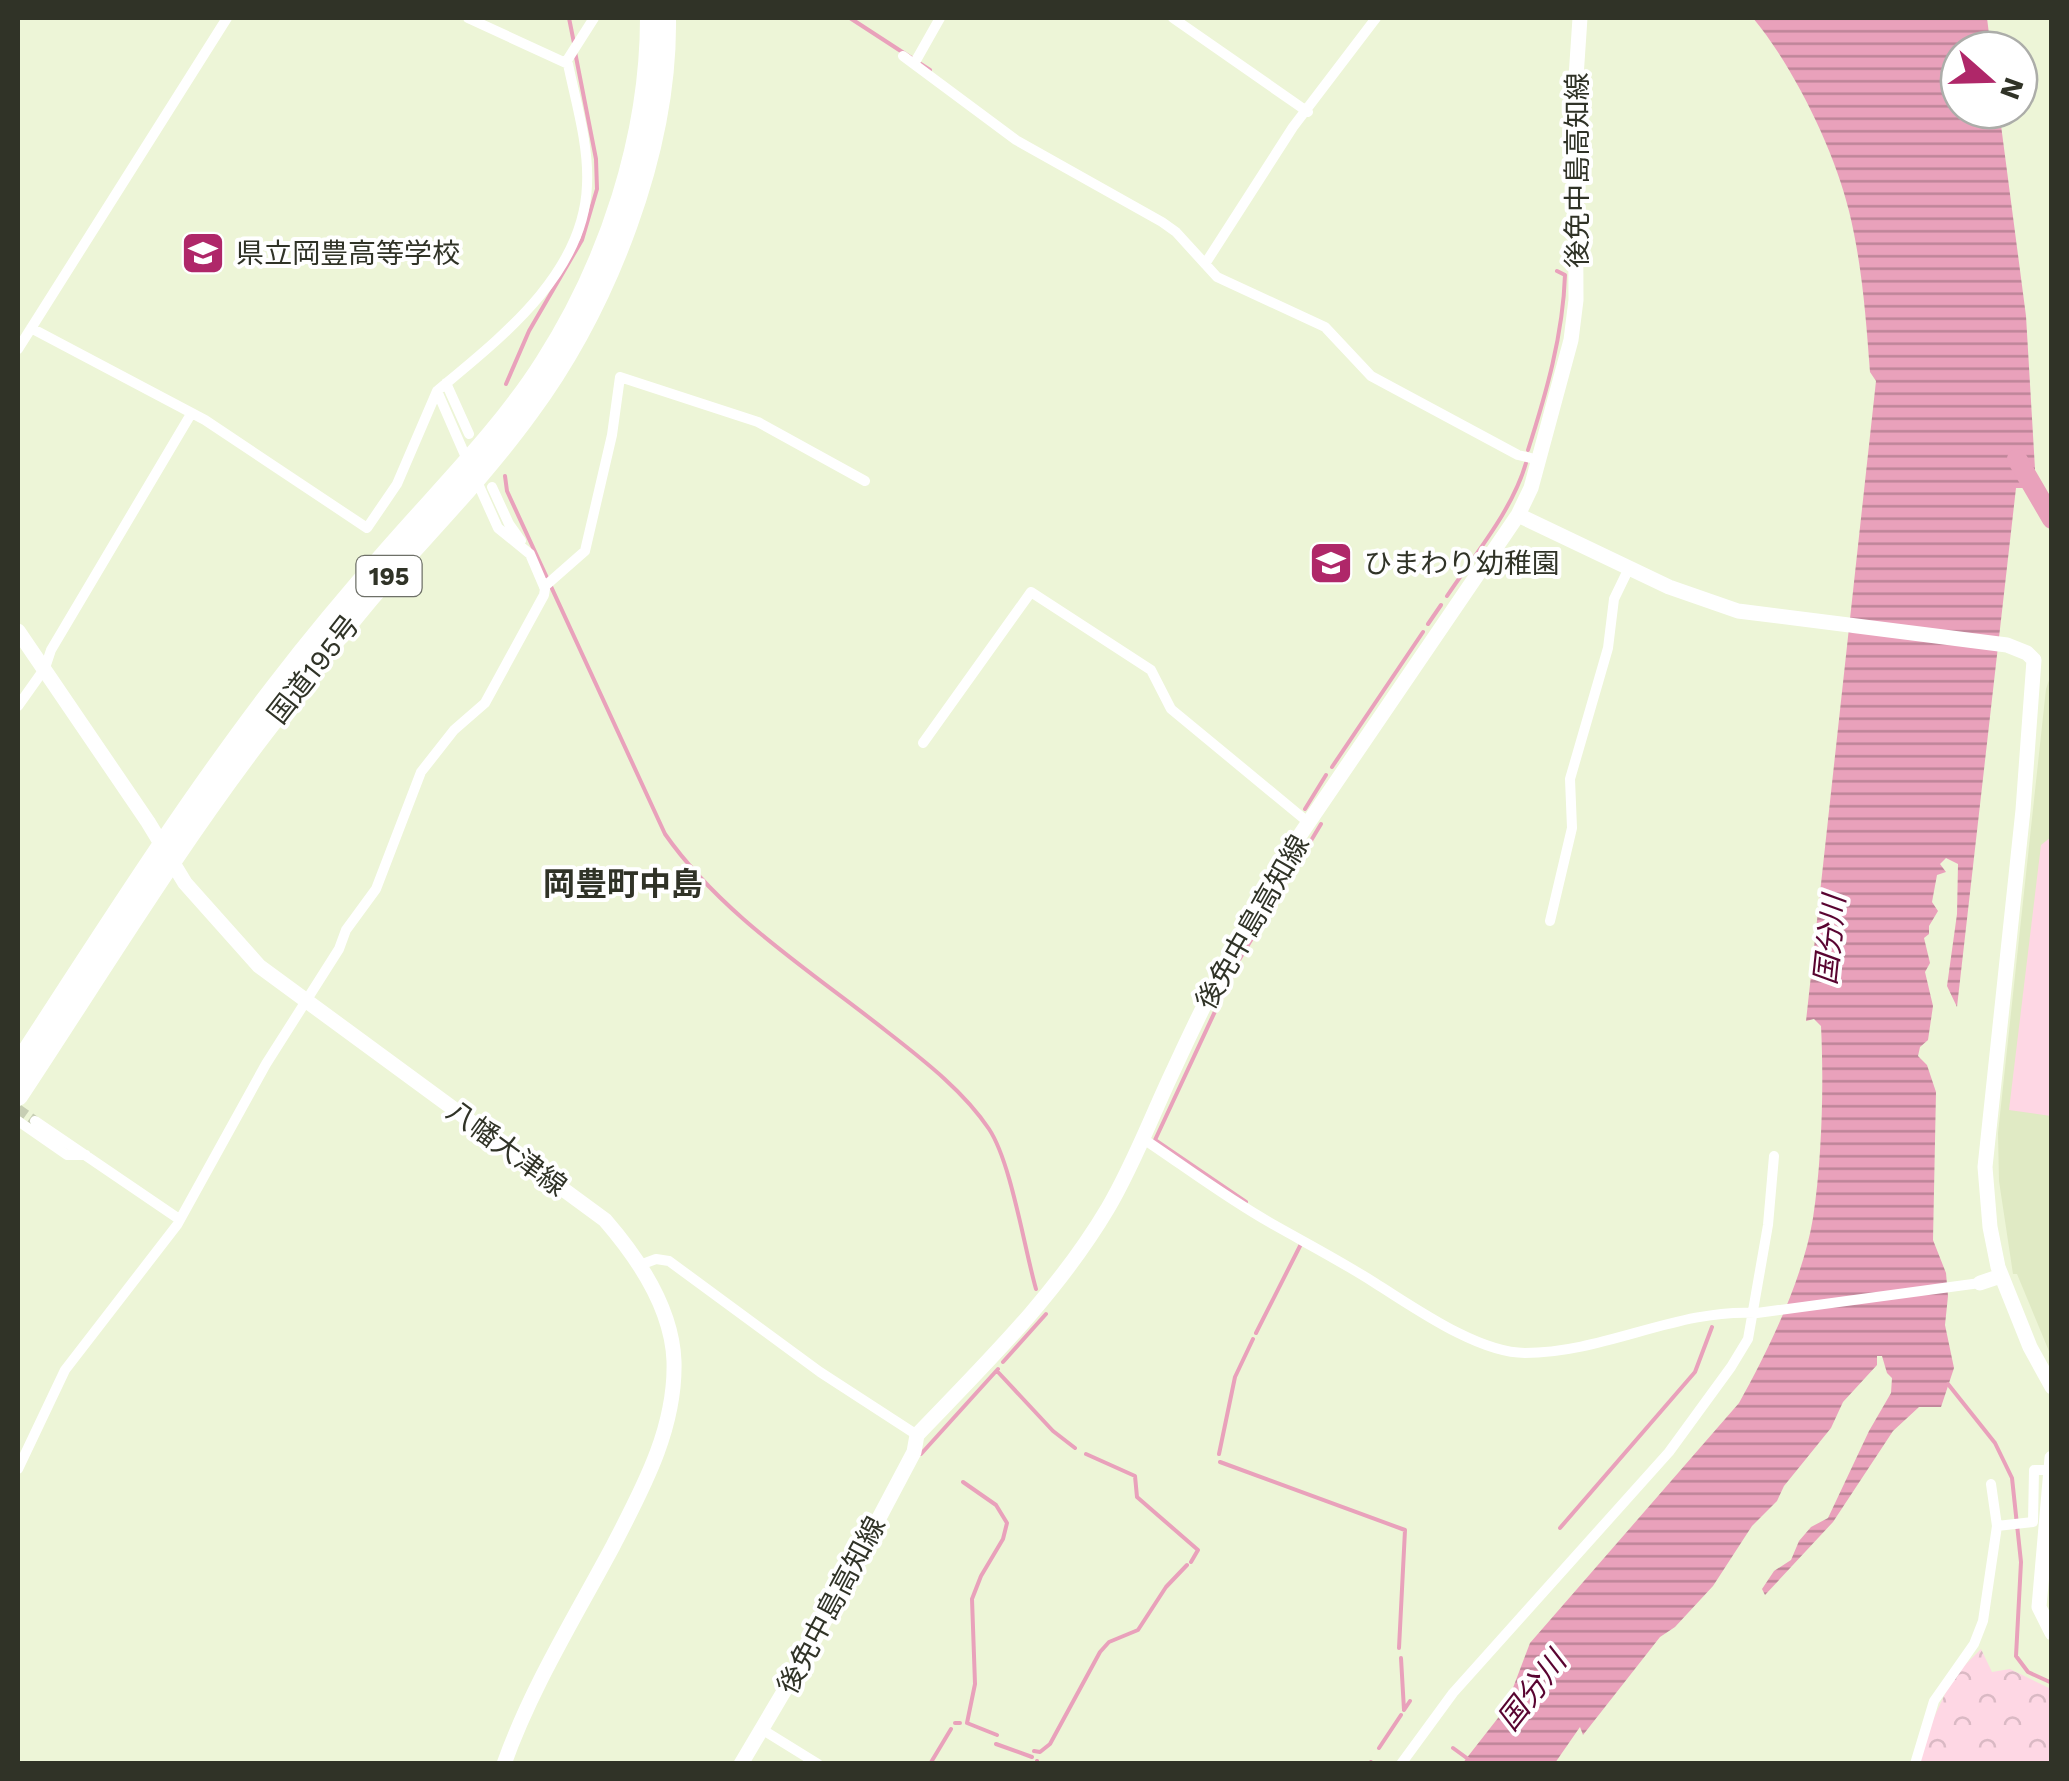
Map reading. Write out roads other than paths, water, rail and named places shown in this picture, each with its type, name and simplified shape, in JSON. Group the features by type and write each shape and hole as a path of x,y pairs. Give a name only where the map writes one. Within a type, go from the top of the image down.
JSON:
{"highway":[{"name":"国道195号","path":"479,476 593,272 632,160 648,60 650,18"},
{"name":"国道195号","path":"18,1065 167,854 319,660 479,476 558,370 603,285 627,225 657,110 666,18"},
{"name":"国道195号","path":"18,1096 167,854"}],"main road":[{"name":"後免中島高知線","path":"741,1764 764,1730 914,1452 917,1435 1033,1312 1107,1210 1216,978 1252,911 1518,516 1538,460 1571,340 1576,300 1576,19"},
{"path":"1518,516 1670,587 1738,612 1992,643 2018,649 2034,660"},
{"name":"八幡大津線","path":"18,632 167,854 242,949 304,1002 604,1220 640,1265 665,1318 674,1357 666,1429 627,1519 535,1693 504,1764"},
{"path":"2034,660 2052,653"},
{"path":"2034,660 2021,826 1986,1156 1990,1228 2002,1276 2052,1388"},
{"path":"1980,1283 2002,1276"},
{"path":"2051,1464 2040,1608 2052,1633"}],"street":[{"path":"18,349 227,18"},
{"path":"468,18 571,53"},
{"path":"31,328 205,420 367,528 397,484 441,387 530,309 574,237 586,198 587,159 571,53 594,18"},
{"path":"914,64 940,18"},
{"path":"1173,18 1308,112"},
{"path":"1205,264 1293,127 1376,18"},
{"path":"904,56 1052,163 1162,222 1217,276 1325,326 1371,376 1518,454 1538,460"},
{"path":"18,1469 65,1370 179,1219 304,1002 339,949 346,930 376,890 421,772 454,730 485,703 547,584 585,551 612,434 620,377 758,422 864,480"},
{"path":"441,387 498,528 530,554"},
{"path":"441,387 468,434"},
{"path":"18,706 191,414"},
{"path":"479,476 547,584"},
{"path":"1550,921 1572,828 1570,779 1608,648 1614,599 1629,568"},
{"path":"923,742 1032,592 1151,670 1170,709 1309,823"},
{"path":"18,1121 67,1155 86,1155"},
{"path":"35,1121 179,1219"},
{"path":"1142,1138 1260,1217 1494,1348 1529,1353 1570,1348 1605,1343 1690,1319 1980,1283"},
{"path":"1400,1764 1453,1693 1702,1412 1748,1339 1768,1224 1774,1156"},
{"path":"640,1265 656,1259 669,1261 805,1361 917,1435"},
{"path":"2002,1526 2033,1522 2034,1470 2051,1464"},
{"path":"1915,1764 1934,1701 1974,1644 1983,1621 2002,1526 1992,1484"},
{"path":"764,1730 818,1764"}],"water":[{"name":"国分川","path":"1753,18 1987,18 1988,30 1939,30 1939,130 2002,130 2026,316 2035,469 2023,488 2016,488 1957,1007 1947,986 1957,914 1958,864 1946,858 1940,864 1946,872 1937,875 1932,902 1938,911 1924,938 1930,963 1925,972 1933,1006 1928,1040 1920,1047 1918,1056 1927,1065 1936,1092 1933,1240 1946,1273 1945,1325 1954,1368 1941,1407 1919,1407 1893,1431 1833,1522 1765,1595 1762,1589 1774,1571 1791,1560 1799,1541 1811,1527 1828,1518 1891,1393 1892,1378 1882,1356 1877,1356 1877,1365 1843,1402 1831,1428 1784,1486 1777,1501 1752,1526 1713,1586 1675,1627 1660,1637 1583,1735 1580,1727 1555,1763 1462,1764 1505,1709 1530,1643 1739,1403 1784,1313 1813,1218 1820,1147 1822,1049 1821,1026 1814,1019 1806,1021 1876,381 1870,372 1860,271 1842,187 1823,135"}],"waterway":[{"path":"569,18 574,43"},
{"path":"850,18 930,70"},
{"path":"506,384 529,331 582,240 597,189 596,159 575,52"},
{"path":"1528,450 1561,320 1565,275 1557,271"},
{"path":"2017,459 2052,519"},
{"path":"1447,596 1502,515 1526,463"},
{"path":"505,476 507,491 665,834 687,863 739,915 927,1064 979,1115 1004,1162 1036,1289"},
{"path":"1428,624 1441,605"},
{"path":"1332,767 1423,632"},
{"path":"1305,809 1326,775"},
{"path":"1246,1202 1155,1140 1239,960 1321,824"},
{"path":"1256,1333 1301,1244"},
{"path":"1003,1362 1046,1314"},
{"path":"1560,1528 1695,1372 1712,1327"},
{"path":"1219,1454 1235,1377 1253,1339"},
{"path":"921,1454 998,1369"},
{"path":"997,1371 1053,1431 1075,1448"},
{"path":"1948,1384 1995,1443 2012,1478 2021,1562 2016,1656 2028,1672 2052,1683"},
{"path":"1086,1454 1135,1476 1137,1497 1198,1550 1191,1562"},
{"path":"1220,1462 1405,1530 1399,1648"},
{"path":"963,1482 996,1505 1007,1523 1003,1539 972,1599 975,1684 967,1723 997,1735"},
{"path":"1034,1751 1040,1752 1050,1744 1100,1652 1109,1642 1138,1630 1166,1587 1187,1565"},
{"path":"1401,1658 1404,1710"},
{"path":"1404,1710 1410,1701"},
{"path":"1379,1748 1401,1715"},
{"path":"955,1723 960,1723"},
{"path":"930,1764 951,1729"},
{"path":"996,1744 1032,1757"},
{"path":"1453,1748 1475,1764"}],"tunnel":[{"path":"18,1109 35,1121"}],"place":[{"name":"県立岡豊高等学校","path":"203,253"},
{"name":"ひまわり幼稚園","path":"1331,563"}],"district":[{"name":"岡豊町中島","path":"623,884"}]}
